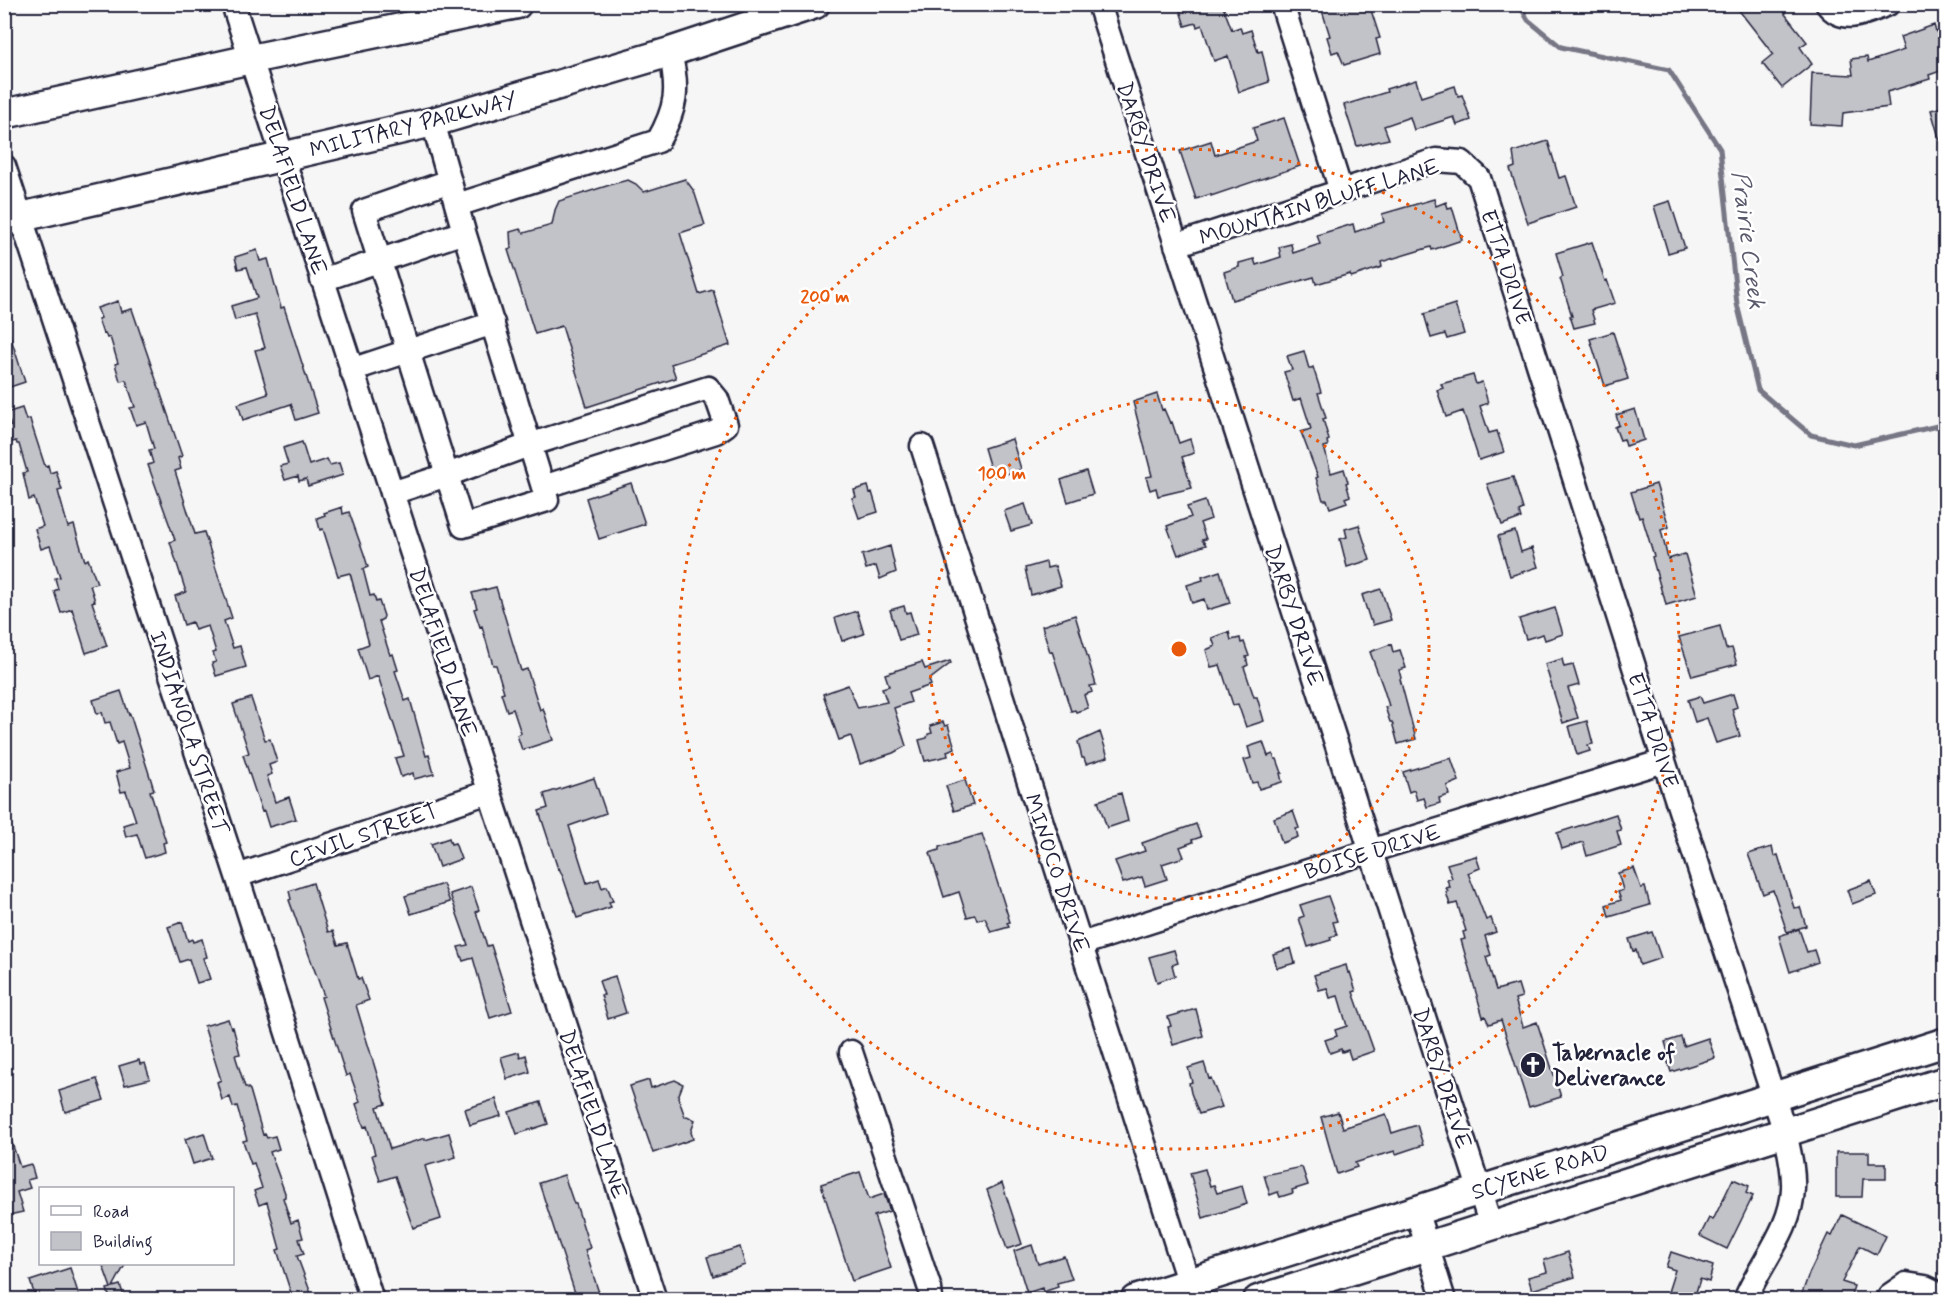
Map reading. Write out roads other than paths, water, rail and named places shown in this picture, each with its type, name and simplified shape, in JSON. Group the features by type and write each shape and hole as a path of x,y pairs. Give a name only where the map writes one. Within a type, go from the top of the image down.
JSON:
{"main road":[{"path":"4,114 251,59 517,4"},
{"name":"MILITARY PARKWAY","path":"13,219 433,122 670,52 815,4"},
{"name":"SCYENE ROAD","path":"1152,1297 1191,1291 1416,1210 1946,1042"},
{"name":"SCYENE ROAD","path":"1258,1299 1946,1082"}],"street":[{"name":"DELAFIELD LANE","path":"233,4 655,1299"},
{"name":"DARBY DRIVE","path":"1099,4 1491,1226"},
{"path":"1282,4 1341,191"},
{"path":"1827,4 1840,16 1851,17 1888,4"},
{"path":"457,204 658,141 673,110 676,79 670,52"},
{"path":"433,122 547,500 463,526 364,211 450,180"},
{"name":"MOUNTAIN BLUFF LANE","path":"1176,245 1436,160 1462,162"},
{"name":"ETTA DRIVE","path":"1462,162 1479,178 1785,1132 1792,1165 1793,1190 1790,1212 1783,1230 1752,1281 1745,1299"},
{"name":"INDIANOLA STREET","path":"4,166 13,219 237,876 372,1299"},
{"path":"322,280 465,232"},
{"path":"351,370 493,323"},
{"path":"392,493 529,445 708,388 717,399 726,425 716,432 543,487"},
{"name":"MINOCO DRIVE","path":"921,446 1191,1291"},
{"name":"BOISE DRIVE","path":"1081,944 1664,760"},
{"name":"CIVIL STREET","path":"237,876 489,792"},
{"path":"851,1052 932,1299"},
{"path":"1416,1210 1444,1299"},
{"path":"1887,1299 1906,1284 1925,1287 1946,1298"}],"waterway":[{"name":"Prairie Creek","path":"1519,4 1528,20 1561,47 1669,70 1720,149 1737,304 1758,390 1811,435 1854,445 1946,424"}],"place":[{"name":"Tabernacle of Deliverance","path":"1533,1065"}]}
